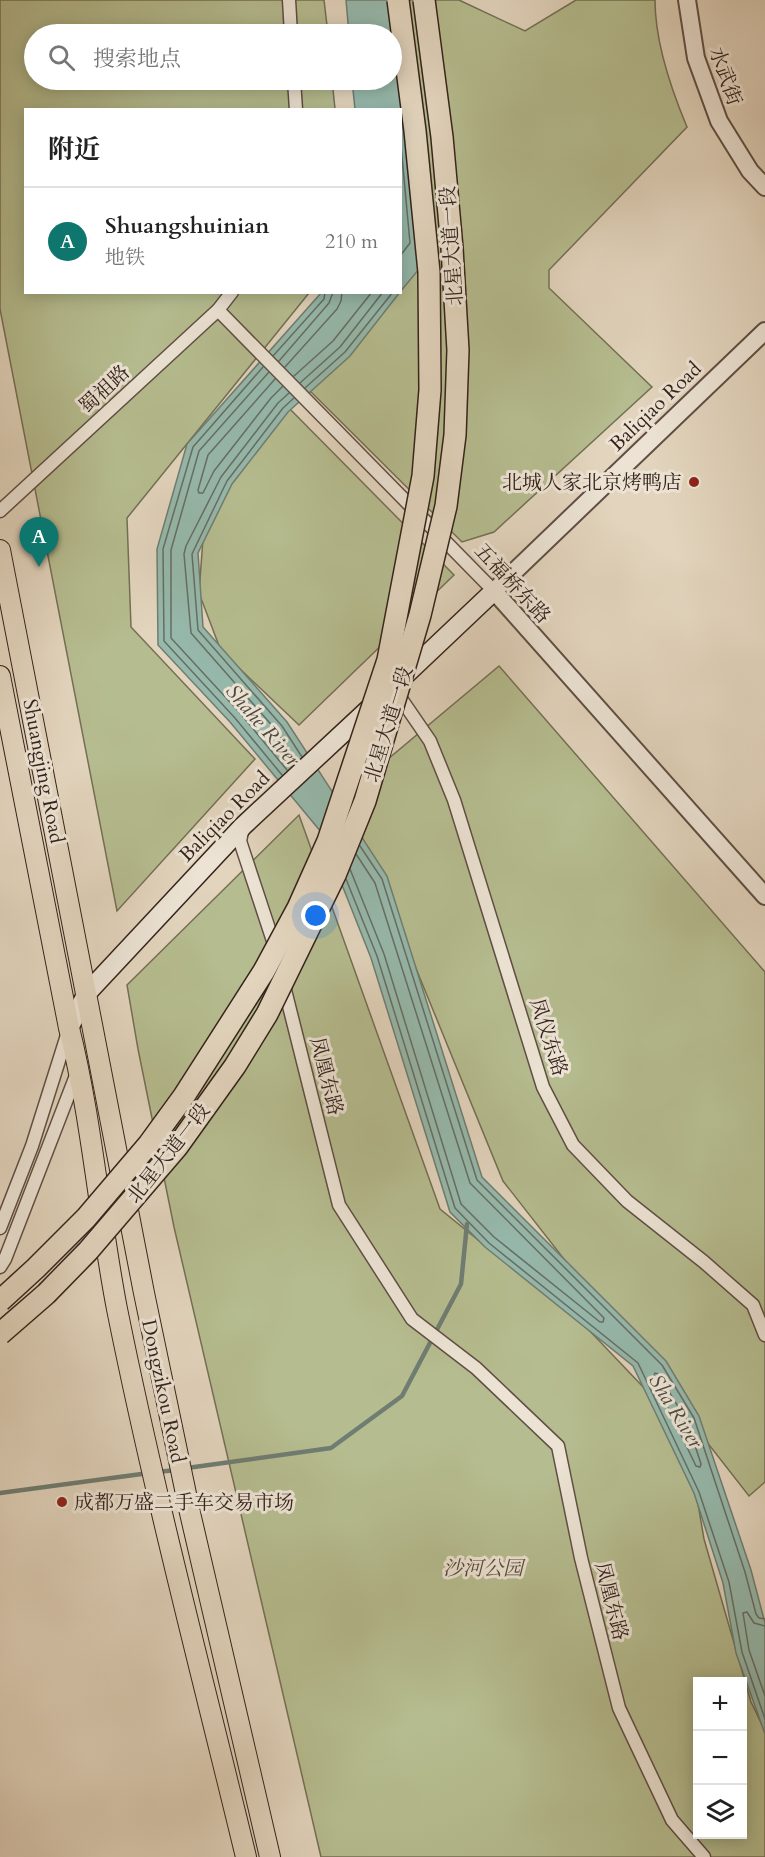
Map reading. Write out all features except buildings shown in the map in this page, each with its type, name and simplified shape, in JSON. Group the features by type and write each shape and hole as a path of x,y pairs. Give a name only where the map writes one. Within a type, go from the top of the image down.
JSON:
{"highway":[{"name":"北星大道一段","path":"398,0 401,24"},
{"name":"北星大道一段","path":"0,1334 46,1294 88,1251 177,1147 235,1066 278,992 335,875 365,801 420,615 446,506 455,435 458,350 452,248 442,137 424,0"},
{"name":"北星大道一段","path":"0,1301 86,1218 149,1144 190,1087 264,971 298,908 328,841 388,660 423,476 430,390 429,272 402,31"}],"main road":[{"name":"Shuangjing Road","path":"0,550 87,993"},
{"name":"Baliqiao Road","path":"69,1028 87,993 243,826 494,591"},
{"name":"Shuangjing Road","path":"0,676 79,1069"},
{"name":"Dongzikou Road","path":"87,993 144,1293 190,1513 270,1857"},
{"name":"Dongzikou Road","path":"79,1069 117,1308 163,1516 246,1857"}],"street":[{"path":"289,0 290,24"},
{"name":"水武街","path":"687,0 696,58 719,121 750,171 765,187"},
{"path":"295,90 296,108"},
{"name":"蜀祖路","path":"0,511 218,310 230,294"},
{"name":"五福桥东路","path":"218,310 494,591 765,896"},
{"name":"Baliqiao Road","path":"494,591 765,332"},
{"name":"凤仪东路","path":"392,687 430,741 454,800 543,1087 573,1145 627,1201 704,1262 753,1305 765,1335"},
{"name":"凤凰东路","path":"243,826 240,841 274,944 339,1205 412,1319 476,1368 558,1446 581,1558 619,1708 672,1820 704,1857"},
{"name":"Baliqiao Road","path":"0,1227 32,1146 69,1028"},
{"path":"0,1266 5,1259 79,1069"}],"green space":[{"path":"0,0 324,0 327,24 24,24 24,90 333,90 335,108 24,108 24,294 308,294 127,518 131,627 255,759 117,911 0,309"},
{"path":"375,0 459,0 525,31 576,0 655,0 658,32 665,65 687,127 549,270 549,288 652,387 494,532 462,542 309,390 375,294 402,294 402,108 399,108 395,90 402,90 402,24 387,24"},
{"path":"286,405 454,575 299,725 221,651 199,593 203,539 223,476"},
{"path":"499,666 765,972 765,1482 749,1496 503,1181 345,795"},
{"name":"沙河公园","path":"299,815 440,1209 587,1328 646,1390 697,1498 704,1539 744,1677 693,1677 693,1839 747,1839 747,1688 765,1731 765,1857 321,1857 174,1227 127,985"}],"water":[{"path":"346,0 408,0 434,251 402,290 402,108 355,108 353,90 402,90 402,24 348,24"},
{"path":"320,294 398,294 350,356 288,412 232,484 198,553 203,627 287,722 387,876 482,1177 666,1361 699,1416 751,1570 765,1623 765,1734 747,1684 747,1677 745,1677 736,1653 723,1583 694,1493 633,1366 485,1247 450,1212 371,958 321,832 230,722 158,645 157,549 187,444"}],"waterway":[{"path":"187,1468 331,1448 402,1396 461,1284 467,1224"},
{"path":"157,1472 176,1470"},
{"path":"0,1493 149,1473"}],"place":[{"name":"北城人家北京烤鸭店","path":"694,482"},
{"name":"Shuangshuinian","path":"39,567"},
{"name":"成都万盛二手车交易市场","path":"62,1502"}],"water label":[{"name":"Shahe River","path":"263,725"},
{"name":"Sha River","path":"676,1411"}]}
